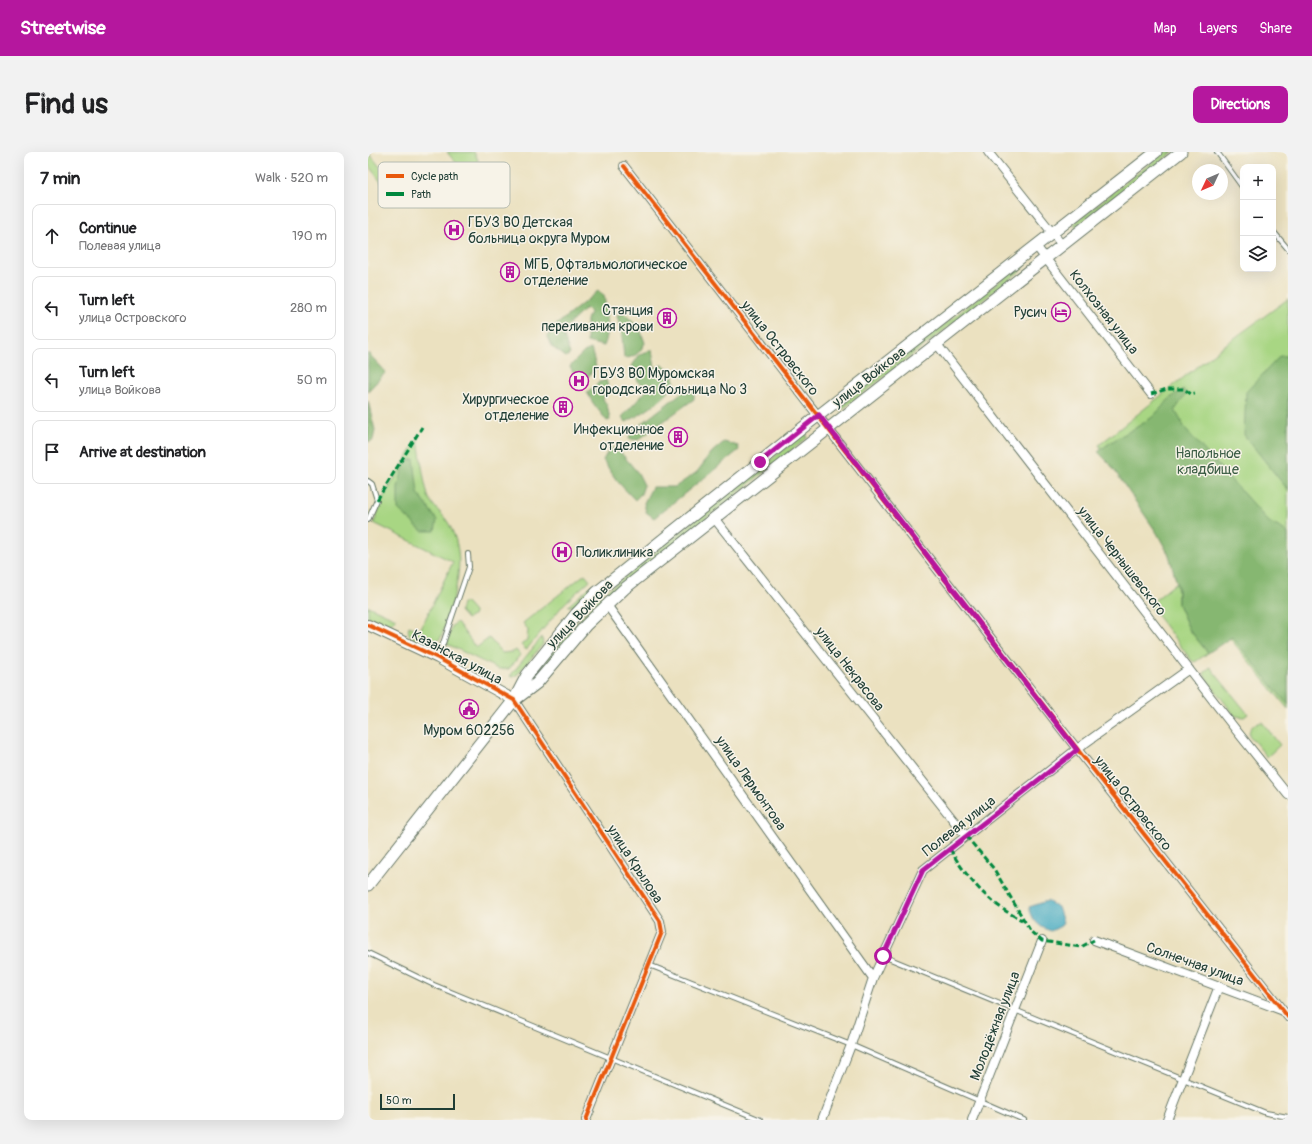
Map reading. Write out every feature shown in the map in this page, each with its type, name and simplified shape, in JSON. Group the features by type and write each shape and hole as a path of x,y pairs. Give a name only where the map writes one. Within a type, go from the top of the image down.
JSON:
{"main road":[{"name":"улица Войкова","path":"368,885 372,872 514,700 527,675 576,614 596,592 819,415 1156,152"},
{"name":"улица Войкова","path":"514,700 537,683 586,625 624,589 1181,152"}],"street":[{"path":"988,152 1062,245"},
{"name":"улица Островского","path":"624,166 681,241 819,415 1077,750 1286,1013"},
{"name":"Колхозная улица","path":"1036,246 1151,394"},
{"name":"улица Чернышевского","path":"936,343 1188,669 1288,795"},
{"name":"улица Некрасова","path":"714,518 966,836"},
{"name":"улица Лермонтова","path":"607,604 873,978"},
{"name":"Казанская улица","path":"368,625 438,658 514,700"},
{"name":"Полевая улица","path":"822,1120 851,1045 873,978 923,870 1077,750 1188,669"},
{"name":"улица Крылова","path":"514,700 660,922 662,932 610,1057 586,1120"},
{"name":"Солнечная улица","path":"1094,940 1219,986 1286,1013"},
{"name":"Молодёжная улица","path":"972,1120 1016,1011 1042,941"},
{"path":"1167,1120 1219,986"}],"lane":[{"path":"1217,152 1240,184"},
{"path":"1276,235 1288,249"},
{"path":"368,481 372,484 377,500 368,520"},
{"path":"438,658 469,567 468,554"},
{"path":"368,953 434,985 762,1120"},
{"path":"883,956 1266,1113 1288,1117"},
{"path":"649,965 851,1045 979,1102 1024,1120"}],"green space":[{"path":"368,152 378,164 378,178 368,165"},
{"path":"447,152 474,152 478,160 477,162 454,161"},
{"path":"1165,152 1173,152 1075,227 1074,223"},
{"path":"1023,263 1025,265 1024,268 840,411 839,407"},
{"path":"598,291 604,295 607,314 608,327 604,346 587,342 587,320 590,312 586,308 562,331 570,354 566,357 552,347 547,337 555,326"},
{"name":"Напольное кладбище","path":"1288,299 1288,709 1229,637 1099,445 1218,350"},
{"path":"624,313 640,329 645,343 637,354 624,358 622,336 617,315"},
{"path":"591,349 596,367 586,379 576,378 570,366 584,352"},
{"path":"652,350 655,368 662,365 665,367 674,376 674,382 671,389 656,403 626,422 622,417 648,389 638,381 632,366 640,354"},
{"path":"368,353 386,372 368,391"},
{"path":"1280,356 1288,356 1288,490 1244,435 1246,392"},
{"path":"606,380 608,386 603,399 607,405 610,420 607,421 593,403 587,392 600,382"},
{"path":"685,390 694,391 694,399 638,440 629,439 631,432"},
{"path":"1184,390 1187,393 1175,410 1186,430 1269,522 1284,530 1288,534 1288,705 1232,637 1208,653 1189,629 1178,604 1178,587 1169,555 1157,533 1110,464 1098,452 1111,442 1151,418 1170,399"},
{"path":"368,401 375,430 373,440 368,442"},
{"path":"803,434 806,434 807,438 599,603 530,686 526,683 598,598"},
{"path":"418,439 423,475 428,496 432,504 450,526 456,540 459,567 451,608 442,635 440,639 429,644 411,637 408,630 409,626 420,630 453,562 374,523 383,498"},
{"path":"724,442 738,446 739,450 654,518 646,512 644,503 652,487 675,487 697,472 712,452"},
{"path":"610,448 617,448 638,473 644,485 641,494 635,500 617,481 603,460"},
{"path":"414,459 418,493 437,520 435,531 422,531 398,509 398,487 405,461"},
{"path":"585,574 590,580 564,604 526,650 521,645 527,640 528,630 523,623"},
{"path":"1177,582 1178,604 1189,629 1208,653 1195,662 1192,661 1149,605"},
{"path":"593,584 593,590 576,606 568,606"},
{"path":"462,603 466,603 474,612 474,615 467,619 460,611"},
{"path":"368,606 396,619 388,627 368,618"},
{"path":"457,622 476,648 489,638 502,653 513,652 516,650 520,655 509,669 498,669 447,644 452,626"},
{"path":"542,637 543,644 518,674 513,677 510,676"},
{"path":"1210,667 1248,714 1244,717 1235,716 1205,677 1204,673"},
{"path":"1262,722 1280,745 1267,757 1249,735 1251,727"}],"water":[{"path":"1047,901 1058,907 1063,922 1061,926 1051,931 1042,927 1036,922 1029,907"}],"marked path":[{"path":"1151,394 1167,389 1184,389 1191,394 1195,393"},
{"path":"377,500 422,427"},
{"path":"966,836 994,869 1031,932 1042,941 1081,947 1094,940"},
{"path":"950,849 964,871 980,890 1000,907 1022,920"}],"cycle path":[{"path":"624,166 1077,749 1288,1017"},
{"path":"368,625 438,658 514,700 660,921 662,932 586,1120"}],"place":[{"name":"ГБУЗ ВО Детская больница округа Муром","path":"454,230"},
{"name":"МГБ, Офтальмологическое отделение","path":"510,272"},
{"name":"Русич","path":"1061,312"},
{"name":"Станция переливания крови","path":"667,318"},
{"name":"ГБУЗ ВО Муромская городская больница № 3","path":"579,381"},
{"name":"Хирургическое отделение","path":"563,407"},
{"name":"Инфекционное отделение","path":"678,437"},
{"name":"Поликлиника","path":"562,552"},
{"name":"Муром 602256","path":"469,709"}],"route":[{"path":"760,462 819,415 1077,750 923,870 883,956"}]}
